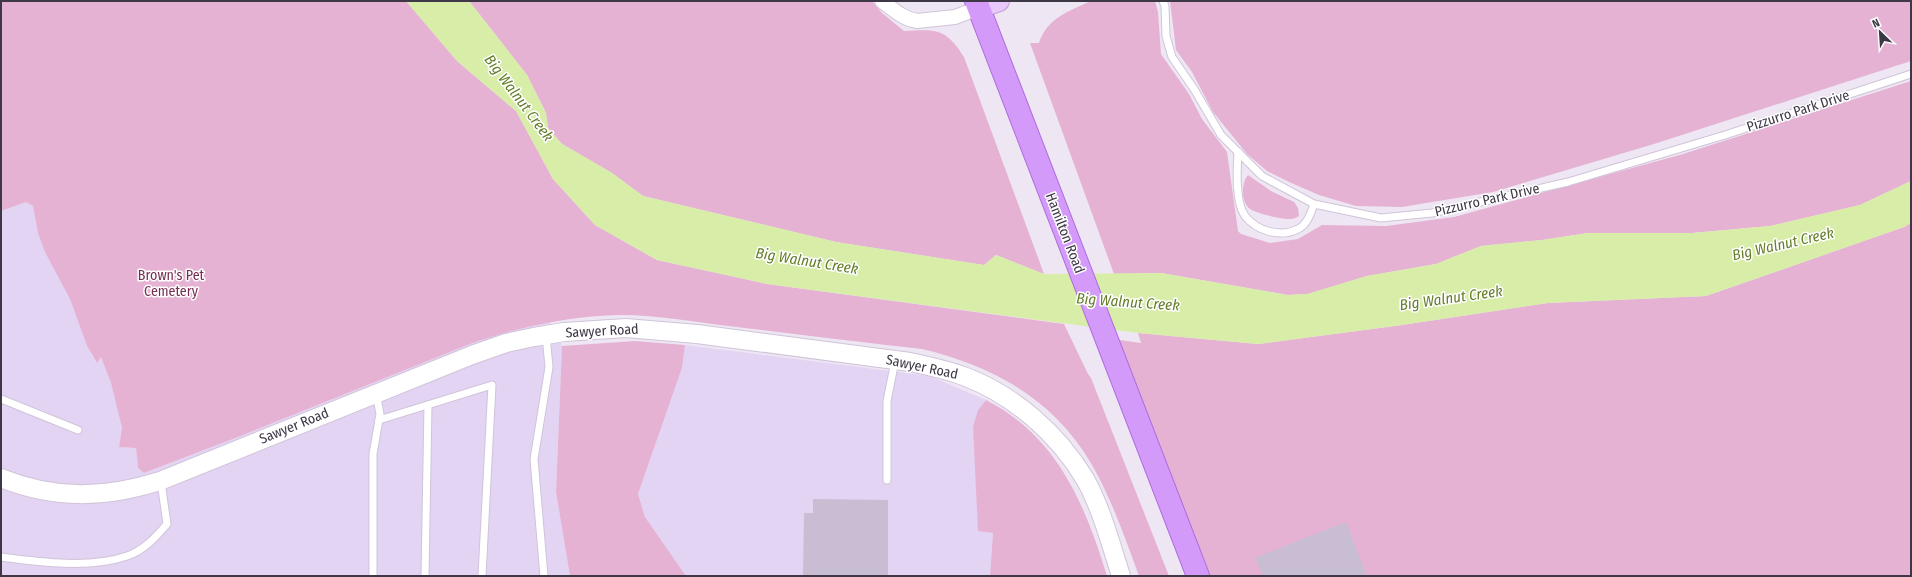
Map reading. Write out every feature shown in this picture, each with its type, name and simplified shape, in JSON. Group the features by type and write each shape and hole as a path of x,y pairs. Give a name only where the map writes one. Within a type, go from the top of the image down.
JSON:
{"main road":[{"path":"978,5 999,1"},
{"name":"Hamilton Road","path":"978,5 1198,576"}],"street":[{"path":"882,1 901,15 917,21 955,17 978,5"},
{"name":"Sawyer Road","path":"1,478 37,490 76,494 119,492 160,481 376,393 506,343 546,335 597,329 653,329 895,360 938,368 966,377 991,388 1034,418 1067,454 1085,480 1098,510 1121,576"}],"lane":[{"name":"Pizzurro Park Drive","path":"1163,1 1165,6 1166,36 1172,57 1221,135 1262,176 1314,204 1381,218 1432,213 1532,191 1732,132 1911,74"},
{"path":"1238,152 1237,175 1240,199 1245,215 1258,228 1276,233 1298,229 1309,217 1314,204"},
{"path":"544,576 534,459 549,367 546,335"},
{"path":"887,480 887,402 895,360"},
{"path":"379,420 492,384 482,576"},
{"path":"373,576 373,454 380,414 376,393"},
{"path":"1,399 78,430"},
{"path":"425,576 428,405"},
{"path":"1,557 29,561 91,563 127,556 153,541 167,524 160,481"}],"shaded area":[{"path":"26,202 33,206 38,233 70,299 87,346 96,363 101,357 111,383 122,428 119,447 136,448 138,468 144,473 470,344 501,333 550,322 562,346 556,492 570,576 1,576 1,211"},
{"path":"685,345 930,376 986,400 978,410 978,530 993,533 990,576 686,576 645,517 638,494 682,368"}],"green space":[{"name":"Brown's Pet Cemetery","path":"1,1 406,1 457,61 516,111 553,179 595,225 657,260 767,284 1064,324 1091,378 1169,576 1139,576 1118,519 1106,492 1092,465 1077,442 1059,421 1040,404 997,376 948,356 922,349 662,317 635,315 602,316 563,320 507,332 470,344 144,473 138,468 136,448 119,447 122,428 111,383 101,357 97,363 87,346 70,299 45,252 38,233 33,206 26,202 1,211"},
{"path":"469,1 872,1 882,13 904,31 924,30 939,32 952,40 964,57 1044,274 996,255 984,265 836,242 643,196 612,173 562,144 548,128 546,113 527,75"},
{"path":"1091,1 1155,1 1158,12 1161,54 1189,94 1202,119 1227,152 1238,231 1241,234 1270,243 1298,239 1322,225 1386,226 1454,217 1683,154 1911,81 1911,181 1860,205 1770,226 1692,233 1588,233 1542,240 1481,246 1436,264 1367,276 1308,294 1288,295 1161,273 1114,274 1030,43 1039,43 1047,27 1060,16"},
{"path":"1170,1 1911,1 1911,61 1654,144 1493,192 1402,207 1356,206 1319,195 1289,182 1267,171 1247,154 1213,112 1192,72 1176,50"},
{"path":"1248,175 1271,191 1294,202 1298,208 1299,216 1293,219 1287,219 1263,214 1250,209 1245,202 1243,192 1244,183"},
{"path":"1911,223 1911,576 1198,576 1106,338 1141,343 1138,333 1258,344 1402,325 1548,303 1706,296 1904,227"},
{"path":"635,341 685,345 682,368 638,494 645,517 686,576 570,576 556,492 562,346"},
{"path":"986,400 1011,415 1032,433 1050,453 1065,474 1089,523 1107,576 990,576 993,533 978,531 973,427 978,410"}],"water":[{"name":"Big Walnut Creek","path":"406,1 469,1 527,75 546,113 548,128 562,144 612,173 643,196 836,242 984,265 996,255 1044,274 1161,273 1288,295 1307,294 1367,276 1436,264 1481,246 1542,240 1588,233 1692,233 1770,226 1860,205 1911,181 1911,223 1904,227 1706,296 1548,303 1402,325 1258,344 1138,333 767,284 657,260 595,225 553,179 516,111 457,61"}],"building":[{"path":"813,499 888,500 888,576 803,576 804,513 813,513"},
{"path":"1346,522 1367,576 1263,576 1255,558"}]}
